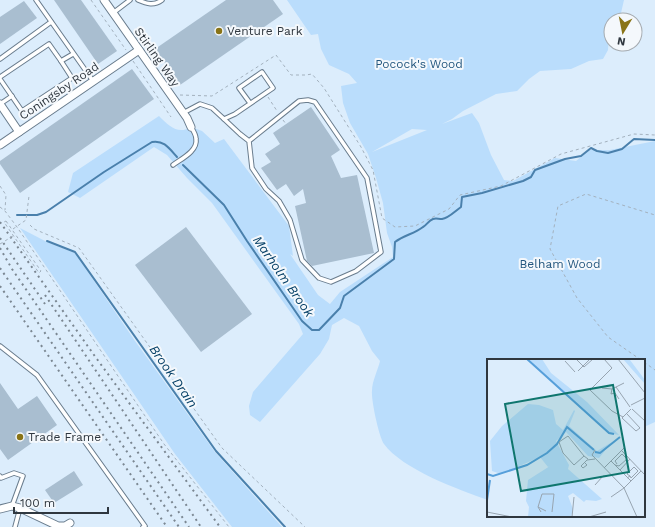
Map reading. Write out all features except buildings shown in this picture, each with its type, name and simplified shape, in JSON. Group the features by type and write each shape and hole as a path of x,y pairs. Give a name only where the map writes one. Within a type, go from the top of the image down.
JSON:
{"street":[{"name":"Stirling Way","path":"104,0 171,95 191,127"},
{"name":"Coningsby Road","path":"0,104 18,132 139,50"},
{"path":"0,145 18,132"},
{"path":"0,509 16,507 58,526 65,526 70,523"}],"lane":[{"path":"36,0 93,81"},
{"path":"113,12 130,0"},
{"path":"138,0 152,4 162,0"},
{"path":"0,59 51,22"},
{"path":"49,44 62,61 72,78 22,111 0,78 49,44"},
{"path":"62,61 73,54"},
{"path":"224,119 235,114 273,88 262,72 239,88 250,103"},
{"path":"0,104 12,96"},
{"path":"183,113 200,104 212,108 231,127 249,141 252,168 266,189 279,201 290,220 302,260 319,278 331,282 356,271 381,252 367,178 315,102 308,100 299,101 249,141"},
{"path":"173,165 194,148 197,140 191,127"},
{"path":"0,346 37,375 145,526 143,527"},
{"path":"0,476 1,478 14,473 23,476 16,507 15,527"}],"path":[{"path":"91,0 122,44"},
{"path":"171,95 184,94 212,96 276,56 291,75 312,74 324,88 362,147 373,170 382,218 395,228 415,226 449,209 460,195 501,186 561,154 634,134 655,135"},
{"path":"134,62 171,117"},
{"path":"265,93 286,124"},
{"path":"0,186 6,195 5,211"},
{"path":"640,359 608,337 577,298 550,249 558,206 586,194 655,215"},
{"path":"12,230 26,220 29,196"},
{"path":"0,207 5,211 17,227 164,444 229,527"},
{"path":"6,221 12,230 41,272 39,273 4,222 6,221"},
{"path":"30,225 34,229 79,248 222,448 305,527"},
{"path":"0,244 13,236"},
{"path":"645,363 655,370"}],"green space":[{"name":"Belham Wood","path":"287,0 624,0 621,12 603,12 603,52 607,52 603,59 589,61 571,69 540,71 517,91 496,94 442,124 472,113 479,123 491,155 504,180 513,181 555,158 576,161 589,150 610,150 655,141 655,422 645,427 645,359 487,359 487,500 462,491 417,470 392,453 384,444 378,427 372,396 372,387 380,361 372,351 359,326 344,318 332,325 329,339 320,354 260,422 250,415 249,406 253,392 303,334 299,324 212,203 167,155 154,147 80,198 68,192 73,173 159,116 170,126 178,130 191,127 202,131 215,143 224,139 289,226 293,256 290,254 318,295 330,304 340,292 393,257 392,247 387,233 383,203 376,178 368,154 350,123 343,103 341,86 357,83 349,74 329,65 321,49 318,34 311,35","holes":["412,129 427,130 372,152"]},
{"path":"20,228 47,242 75,253 135,341 215,452 282,527 232,527 175,454"}],"waterway":[{"name":"Marholm Brook","path":"183,165 224,205 302,321 312,330 319,330 340,308 344,296 394,259 395,242 420,229 433,219 442,219 450,216 461,207 462,197 482,193 523,181 531,177 535,170 565,159 581,156 591,148 608,153 622,149 634,139 655,140"},
{"name":"Marholm Brook","path":"17,215 37,215 46,212 104,172 152,142 163,143 177,157"},
{"name":"Brook Drain","path":"47,241 75,252 216,451 285,527"}],"railway":[{"path":"0,222 94,355 220,527"},
{"path":"0,238 45,304"},
{"path":"0,248 12,269 189,527"},
{"path":"0,268 179,527"},
{"path":"0,286 167,527"},
{"path":"45,295 201,527"}],"place":[{"name":"Venture Park","path":"219,31"},
{"name":"Trade Frame","path":"20,437"}],"park label":[{"name":"Pocock's Wood","path":"419,64"}]}
